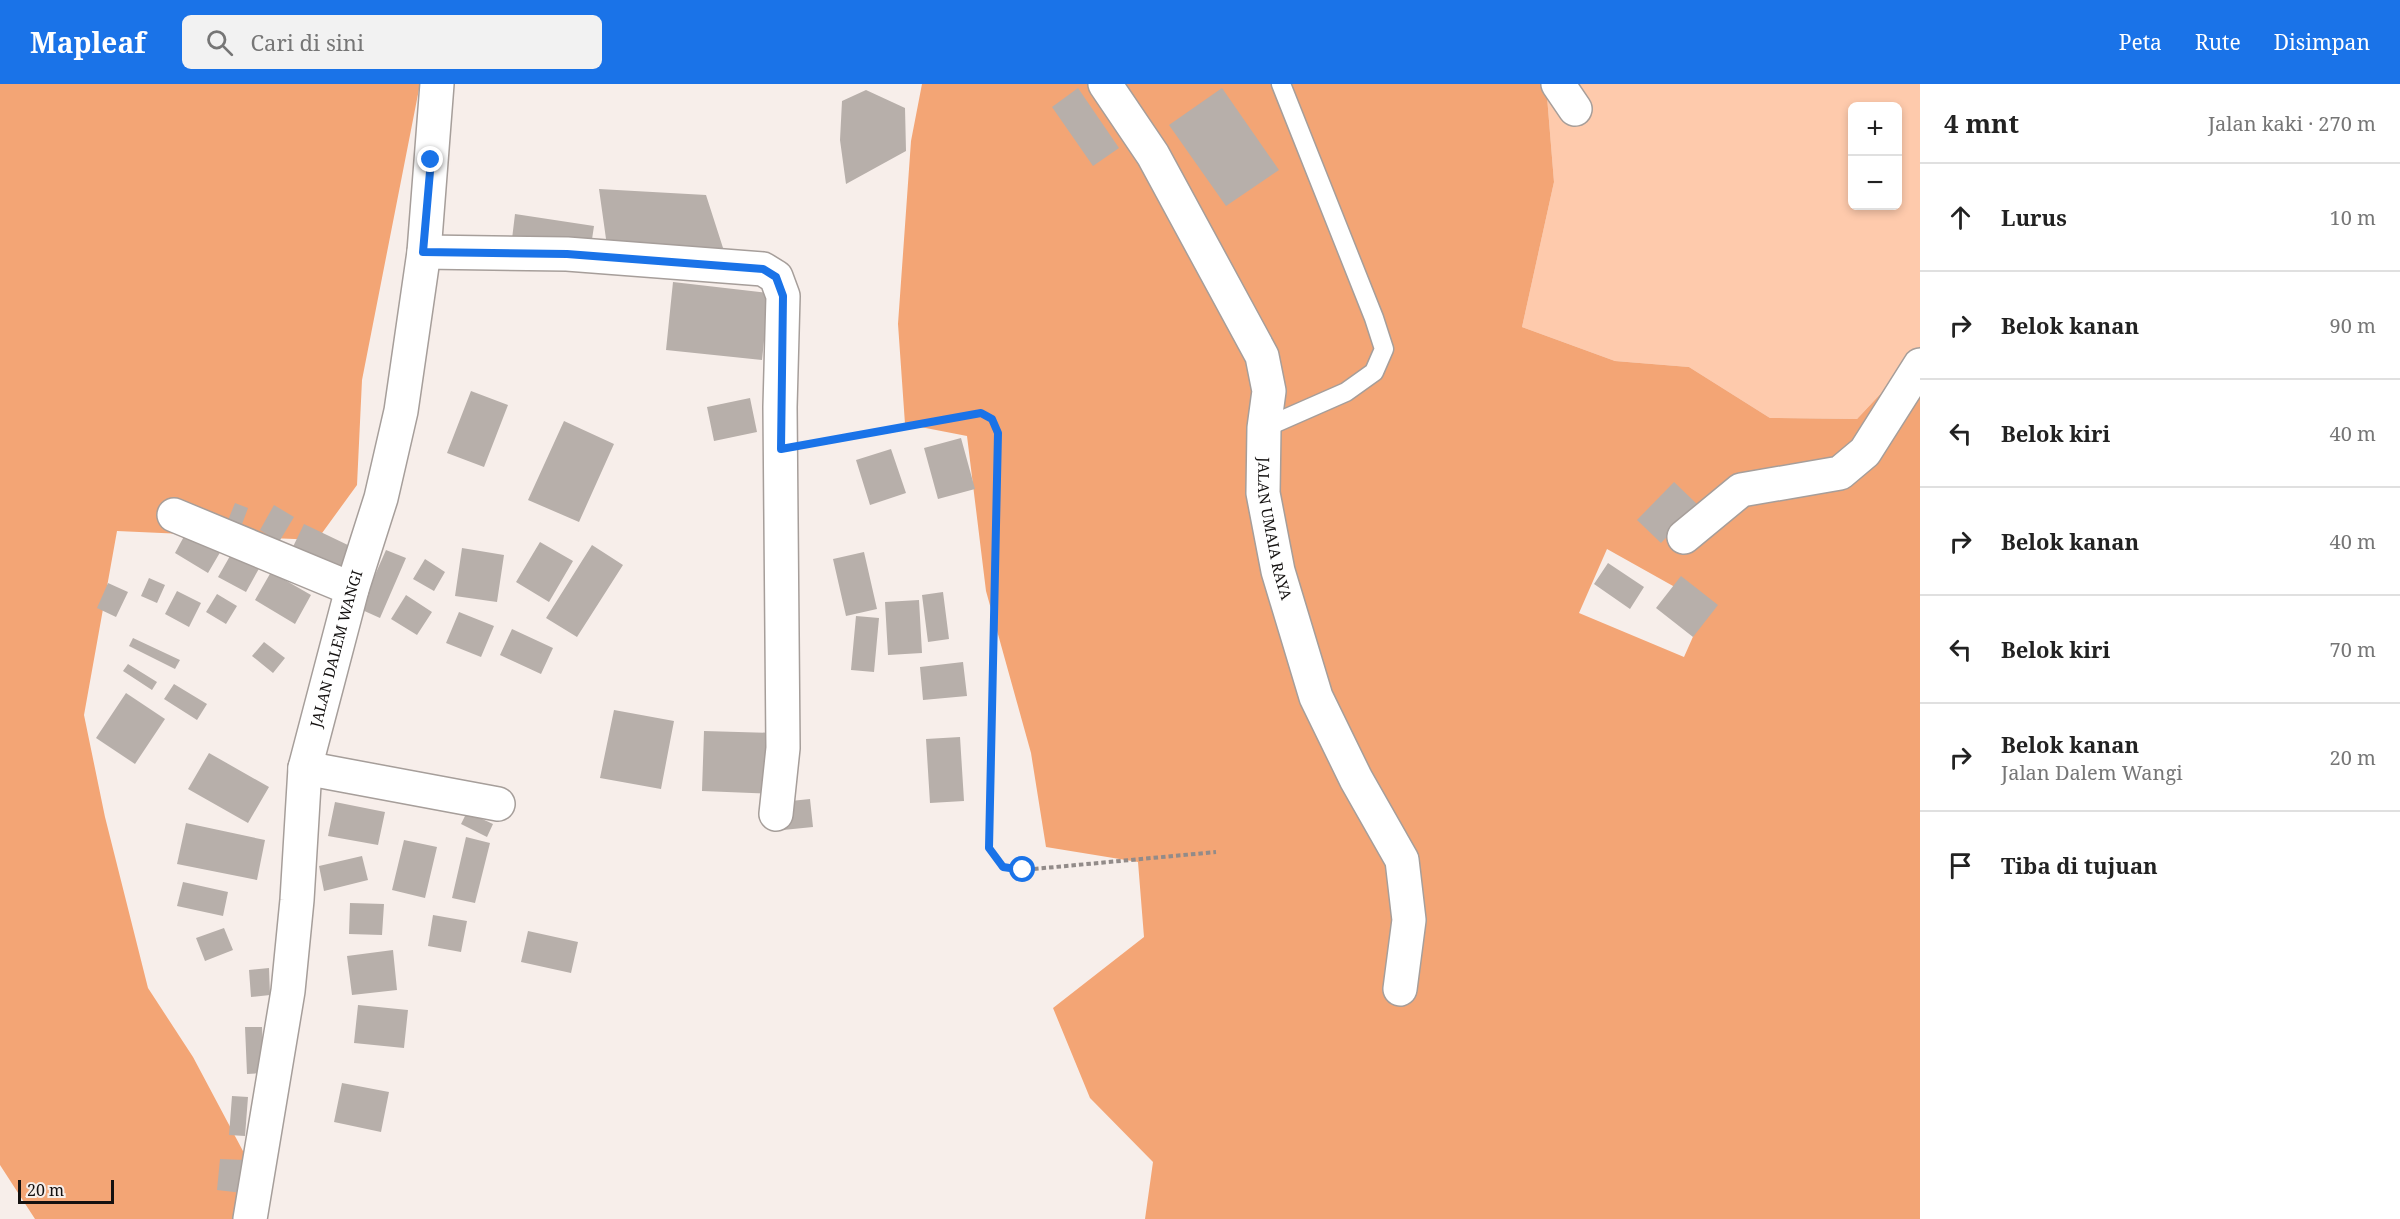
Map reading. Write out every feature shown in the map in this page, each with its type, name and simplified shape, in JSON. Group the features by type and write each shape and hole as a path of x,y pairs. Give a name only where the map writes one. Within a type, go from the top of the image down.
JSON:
{"street":[{"name":"JALAN DALEM WANGI","path":"250,1219 288,991 297,900 305,768 352,589 381,498 401,411 423,252 437,84"},
{"name":"JALAN UMAIA RAYA","path":"1105,84 1153,155 1262,356 1269,391 1264,428 1263,493 1278,571 1316,697 1356,779 1402,860 1408,920 1400,989"},
{"path":"423,252 567,254 763,269 776,277 783,296 781,449 783,748 776,814"},
{"path":"1684,537 1741,490 1840,473 1865,452 1920,365"},
{"path":"174,515 352,589"},
{"path":"305,768 498,804"}],"lane":[{"path":"1264,428 1346,392 1374,372 1384,349 1374,318 1281,84"}],"path":[{"path":"781,449 981,413 992,419 998,433 989,848 1003,867 1023,870 1216,852"}],"shaded area":[{"path":"0,84 420,84 362,380 357,485 317,540 117,531 84,715 105,817 148,988 193,1057 252,1168 253,1219 35,1219 0,1165"},
{"path":"922,84 1546,84 1554,182 1522,327 1615,361 1689,367 1770,418 1857,419 1914,358 1920,346 1920,1219 1145,1219 1153,1162 1090,1098 1053,1008 1144,937 1138,862 1046,847 1031,753 986,591 967,436 905,424 898,324 911,141","holes":["1607,549 1707,605 1684,657 1579,613"]},
{"path":"1546,84 1920,84 1920,346 1914,358 1857,419 1770,418 1689,367 1615,361 1522,327 1554,182"}],"building":[{"path":"1078,88 1119,148 1093,166 1052,107"},
{"path":"1222,88 1279,170 1226,206 1169,125"},
{"path":"866,90 905,108 906,151 846,184 840,140 842,101"},
{"path":"599,189 706,195 724,251 607,246"},
{"path":"515,214 594,226 591,246 512,239"},
{"path":"673,282 769,293 762,360 666,350"},
{"path":"471,391 508,405 484,467 447,453"},
{"path":"750,398 757,432 714,441 707,407"},
{"path":"564,421 614,444 579,522 528,500"},
{"path":"961,438 975,489 938,499 924,448"},
{"path":"891,449 906,493 870,505 856,460"},
{"path":"1674,482 1698,505 1661,543 1637,520"},
{"path":"235,503 248,508 238,535 224,530"},
{"path":"274,505 294,517 279,542 260,530"},
{"path":"304,524 352,547 337,579 289,555"},
{"path":"188,529 222,549 208,573 175,553"},
{"path":"540,542 573,561 549,602 516,582"},
{"path":"592,545 623,565 577,637 546,618"},
{"path":"462,548 504,555 497,602 455,596"},
{"path":"234,549 261,565 246,592 218,577"},
{"path":"386,550 406,558 380,618 360,609"},
{"path":"864,552 877,609 846,616 833,559"},
{"path":"425,559 445,572 434,591 413,579"},
{"path":"1608,563 1644,587 1630,609 1594,584"},
{"path":"271,572 311,595 295,624 255,600"},
{"path":"1681,576 1718,605 1693,637 1656,608"},
{"path":"149,578 165,585 157,603 141,596"},
{"path":"108,583 128,592 116,617 97,608"},
{"path":"177,591 201,603 189,627 165,614"},
{"path":"943,592 949,639 928,642 922,595"},
{"path":"217,594 237,606 226,624 206,612"},
{"path":"406,595 432,612 417,635 391,619"},
{"path":"919,600 922,653 888,655 885,602"},
{"path":"459,612 494,626 481,657 446,643"},
{"path":"856,616 879,618 874,672 851,670"},
{"path":"512,629 553,648 541,674 500,655"},
{"path":"133,638 180,660 175,669 129,646"},
{"path":"264,642 285,658 273,673 252,656"},
{"path":"963,662 967,696 923,700 920,667"},
{"path":"128,664 157,682 152,690 123,671"},
{"path":"174,684 207,704 197,720 164,699"},
{"path":"126,693 165,719 135,764 96,738"},
{"path":"614,710 674,721 661,789 600,778"},
{"path":"704,731 776,733 774,794 702,791"},
{"path":"960,737 964,801 930,803 926,739"},
{"path":"209,753 269,787 248,823 188,789"},
{"path":"810,799 813,827 783,830 781,802"},
{"path":"335,802 385,812 378,845 328,836"},
{"path":"467,812 493,824 487,837 461,824"},
{"path":"186,823 265,840 257,880 177,864"},
{"path":"466,837 490,843 475,903 452,898"},
{"path":"404,840 437,847 425,898 392,890"},
{"path":"362,856 368,880 324,891 319,866"},
{"path":"183,882 228,892 223,916 177,906"},
{"path":"350,903 384,904 382,935 349,934"},
{"path":"433,915 467,921 461,952 428,946"},
{"path":"224,928 233,950 205,961 196,938"},
{"path":"528,931 578,942 571,973 521,962"},
{"path":"393,950 397,990 352,995 347,956"},
{"path":"269,968 270,995 251,997 249,970"},
{"path":"358,1005 408,1010 404,1048 354,1043"},
{"path":"245,1027 262,1027 264,1073 247,1074"},
{"path":"342,1083 389,1092 381,1132 334,1122"},
{"path":"232,1096 248,1097 245,1136 229,1135"},
{"path":"220,1159 245,1160 243,1193 217,1190"}],"route":[{"path":"431,160 423,252 567,254 763,269 776,277 783,296 781,449 981,413 992,419 998,433 989,848 1003,867 1023,870"}]}
